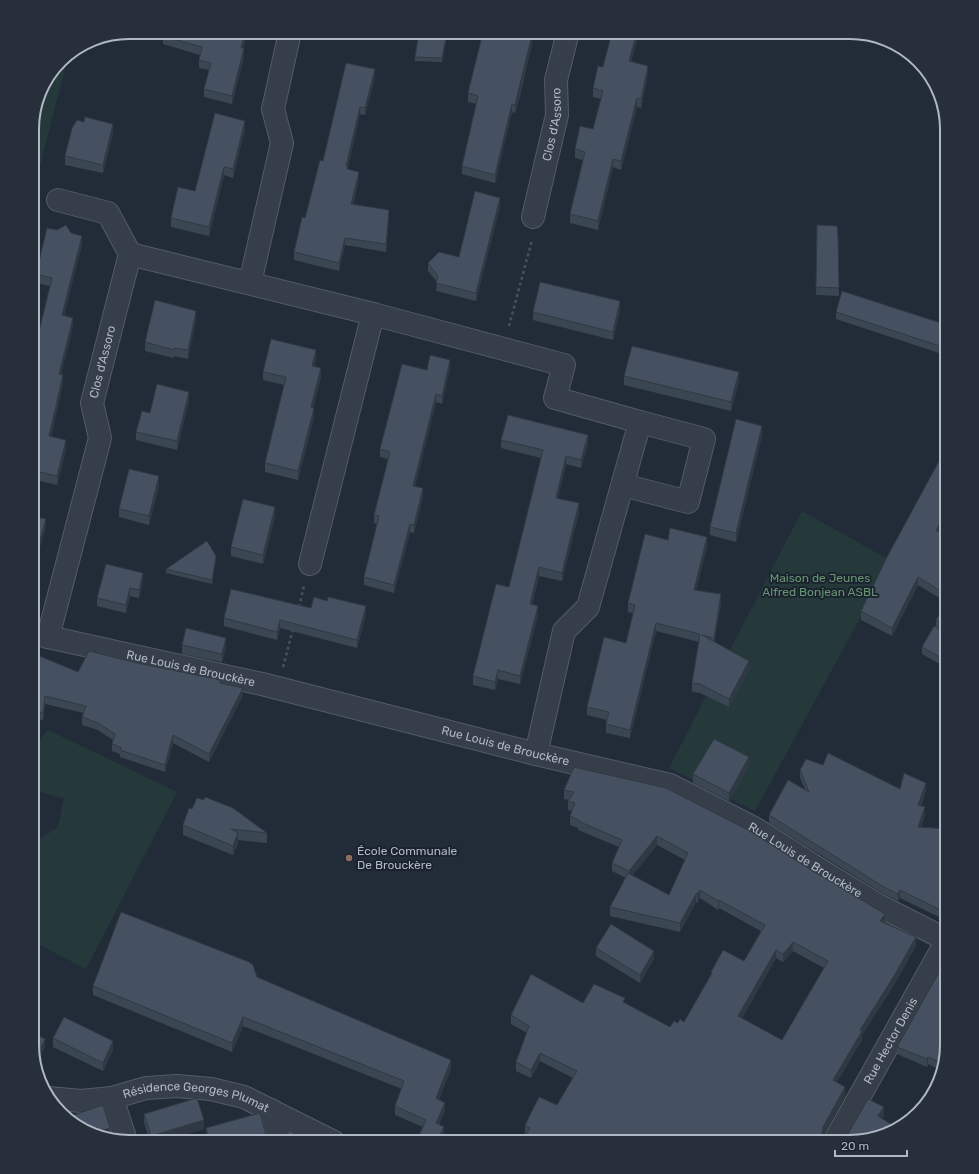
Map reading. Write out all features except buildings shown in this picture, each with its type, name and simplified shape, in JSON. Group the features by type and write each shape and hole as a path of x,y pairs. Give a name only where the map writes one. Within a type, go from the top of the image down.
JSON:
{"street":[{"path":"250,283 282,143 273,109 288,39"},
{"name":"Clos d'Assoro","path":"533,217 557,115 556,80 566,39"},
{"path":"58,200 108,213 130,254 373,314 564,364 555,398 704,439 688,502 622,485"},
{"name":"Clos d'Assoro","path":"40,635 100,438 92,403 130,254"},
{"path":"310,564 373,314"},
{"path":"536,754 564,631 588,607 640,422"},
{"name":"Rue Louis de Brouckère","path":"40,635 277,688 536,754 670,785 754,828 878,905 940,936"},
{"name":"Rue Hector Denis","path":"838,1135 940,953"},
{"name":"Résidence Georges Plumat","path":"57,1099 81,1101 112,1098 146,1088 177,1086 211,1089 244,1097 271,1110 278,1135"},
{"name":"Résidence Georges Plumat","path":"112,1098 124,1135"},
{"path":"271,1110 320,1135"}],"path":[{"path":"504,348 536,225 533,217"},
{"path":"298,608 310,564"},
{"path":"277,688 295,622"}],"green space":[{"path":"66,65 39,170 39,123 42,106 48,89"},
{"name":"Maison de Jeunes Alfred Bonjean ASBL","path":"802,511 891,561 755,811 669,768"},
{"path":"48,730 177,792 86,969 39,945 39,839 58,827 64,798 39,792 39,741"}],"place":[{"name":"École Communale De Brouckère","path":"349,858"}]}
